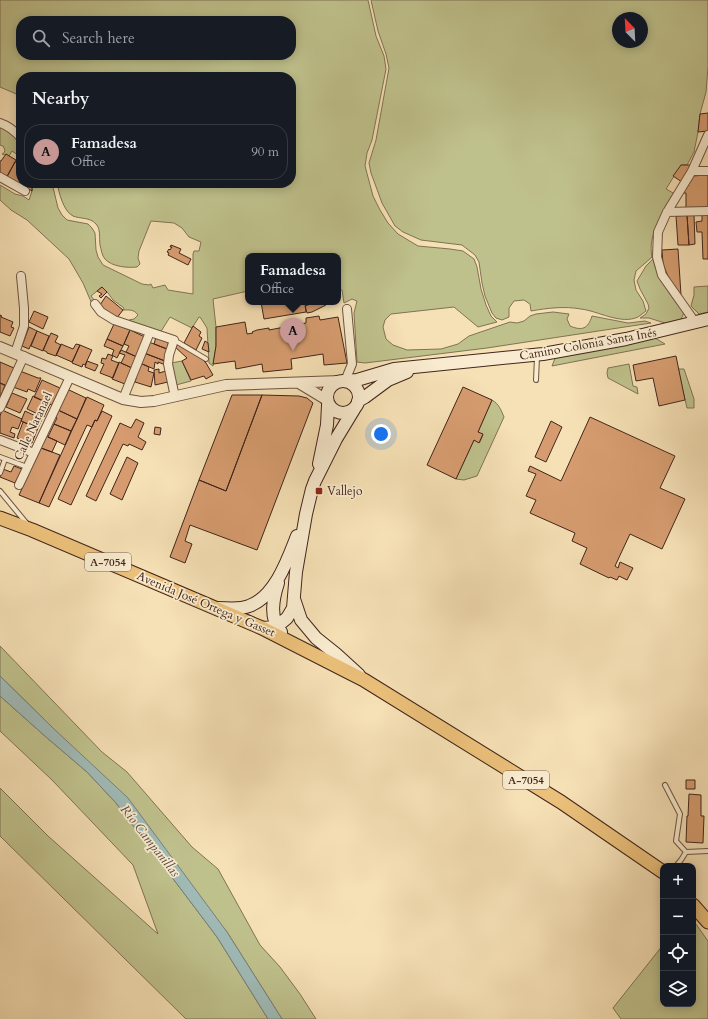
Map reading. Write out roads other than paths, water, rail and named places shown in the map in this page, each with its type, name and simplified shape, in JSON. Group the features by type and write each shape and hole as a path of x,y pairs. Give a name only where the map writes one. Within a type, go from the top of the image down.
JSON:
{"main road":[{"name":"Camino Colonia Santa Inés","path":"342,381 357,380 394,368 537,355 626,339 708,319"},
{"name":"Camino Colonia Santa Inés","path":"315,481 336,439 357,403 388,380 419,366"},
{"path":"342,381 353,385 359,396 357,403 350,411 345,413 340,413 331,408 326,396 330,388 336,382 342,381"},
{"name":"Camino Colonia Santa Inés","path":"306,514 282,570 275,593 273,609 276,627 287,618 293,608 296,572 306,514 327,425 328,402"},
{"name":"Avenida José Ortega y Gasset","path":"0,518 32,530 262,628 364,680 561,802 660,870"},
{"name":"Camino Colonia Santa Inés","path":"214,608 237,609 260,601 271,589 282,570"},
{"name":"Avenida José Ortega y Gasset","path":"294,598 301,620 316,638 364,680"},
{"path":"262,628 276,627 287,640"},
{"path":"696,908 708,922"}],"street":[{"path":"0,123 5,124 16,132"},
{"path":"695,322 662,275 657,257 658,232 667,212 692,171 708,135"},
{"path":"692,171 708,171"},
{"path":"0,177 16,186"},
{"path":"20,188 25,191"},
{"path":"667,212 708,211"},
{"path":"0,408 20,355 24,326 21,276"},
{"path":"95,304 102,312 114,320 174,340 169,355 168,364 175,397"},
{"path":"342,381 352,364 347,309"},
{"path":"123,399 150,332"},
{"name":"Camino Colonia Santa Inés","path":"0,347 123,399 141,402 175,397 226,385 342,381"},
{"name":"Calle Natanael","path":"19,485 70,377"},
{"path":"298,383 328,402"},
{"path":"0,440 34,453"}],"lane":[{"path":"174,340 206,359"},
{"path":"536,380 537,355"},
{"path":"0,457 27,467"},
{"path":"0,473 5,459"},
{"path":"0,491 32,530"},
{"path":"665,785 680,814 676,841 686,852"},
{"path":"686,852 708,851"},
{"path":"678,863 686,852"}],"water":[{"name":"Río Campanillas","path":"0,676 128,798 227,932 282,1019 268,1019 217,937 116,803 87,772 0,696"}],"place":[{"name":"Famadesa","path":"293,351"},
{"name":"Vallejo","path":"319,491"}]}
